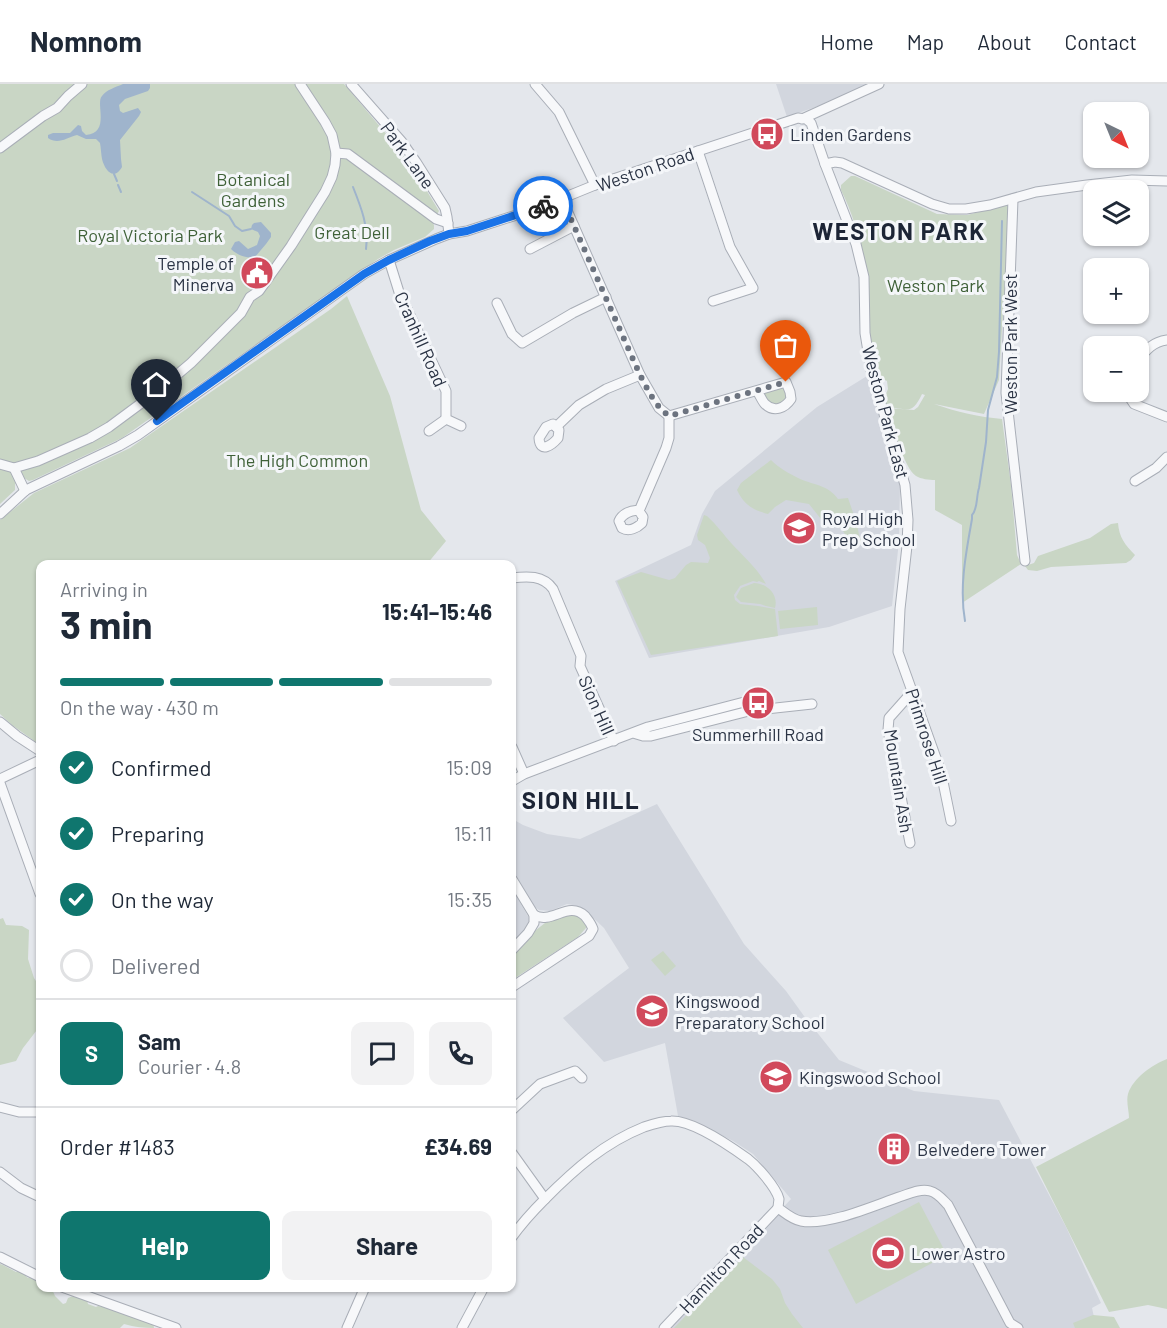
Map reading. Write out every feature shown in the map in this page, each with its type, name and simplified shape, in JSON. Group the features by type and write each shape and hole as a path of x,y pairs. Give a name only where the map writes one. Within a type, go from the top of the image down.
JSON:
{"street":[{"path":"0,148 57,108 82,84"},
{"path":"0,464 14,468 38,461 109,426 159,390 191,363 241,313 250,297 259,291 326,192 335,165 336,153 332,135 300,84"},
{"name":"Park Lane","path":"351,84 412,155 445,208 449,234"},
{"path":"535,84 558,112 595,185"},
{"name":"Weston Road","path":"0,514 25,491 37,484 138,435 364,274 389,260 449,234 467,231 562,199 595,185 800,118 879,84"},
{"name":"Weston Park East","path":"800,118 811,123 856,244 864,277 865,333 871,370 905,485 907,529 898,652"},
{"path":"698,151 730,247 753,288 713,301"},
{"path":"336,153 348,154 436,219 448,223"},
{"path":"825,164 842,163 932,204 949,209 966,208 1036,192 1087,185 1132,180 1167,181"},
{"path":"562,199 640,375 659,408 669,416"},
{"name":"Weston Park West","path":"1013,199 1006,393 1025,561"},
{"path":"530,249 574,226"},
{"name":"Cranhill Road","path":"389,260 399,292 446,391 447,419"},
{"path":"497,303 512,334 522,346 573,313 606,297"},
{"path":"1149,348 1153,344 1167,340"},
{"path":"556,427 579,405 606,389 640,375"},
{"path":"669,416 757,391"},
{"path":"1133,402 1167,417"},
{"path":"639,511 666,448 669,438 669,416"},
{"path":"429,431 447,419 461,426"},
{"path":"1141,480 1167,457"},
{"path":"14,468 25,491"},
{"name":"Sion Hill","path":"516,577 526,576 542,579 553,589 581,656 580,666 614,741 516,778"},
{"name":"Primrose Hill","path":"898,652 940,772 951,821"},
{"name":"Mountain Ash","path":"910,843 888,730 889,718 913,691"},
{"path":"614,741 648,727 748,701 753,704 748,711 812,704"},
{"path":"0,722 36,748"},
{"path":"516,756 524,774"},
{"path":"36,762 0,781 36,883"},
{"path":"516,886 534,915 540,919 569,910 577,911 593,928 589,936 516,984"},
{"path":"516,946 534,923 534,915"},
{"path":"516,1106 540,1084 575,1071 582,1078"},
{"path":"0,1107 20,1112 36,1112"},
{"path":"516,1229 584,1161 610,1143 634,1131 672,1120 697,1128 733,1148 753,1163 772,1186 779,1199 778,1208 800,1221 819,1222 852,1214 918,1190 930,1190 948,1205 1012,1326"},
{"path":"516,1159 545,1199"},
{"path":"0,1172 21,1188 36,1195"},
{"name":"Hamilton Road","path":"664,1328 778,1208"},
{"path":"0,1257 36,1275"},
{"path":"75,1292 163,1326 177,1328"},
{"path":"347,1328 363,1292"},
{"path":"462,1328 481,1292"}],"shaded area":[{"path":"776,84 868,84 824,104 787,117"},
{"name":"Royal High Prep School","path":"867,376 900,485 899,541 892,606 829,627 649,658 615,581 691,545 702,514 715,491 817,407"},
{"name":"Kingswood School","path":"657,804 744,944 786,991 839,1060 914,1091 999,1100 1066,1227 1101,1303 1092,1308 1094,1328 670,1328 791,1199 753,1154 694,1121 678,1116 665,1043 604,1062 563,1018 629,968 604,928 580,907 567,904 550,911 539,910 535,907 516,876 516,821 547,834 580,839"},
{"path":"516,896 529,918 529,925 516,940"}],"green space":[{"name":"Royal Victoria Park","path":"0,84 344,84 413,168 439,211 432,222 434,229 425,237 378,259 122,438 33,480 29,481 24,478 15,484 15,490 0,504"},
{"name":"Weston Park","path":"851,176 937,214 967,215 1011,204 999,380 984,414 934,404 968,414 1002,419 1017,555 1021,564 962,603 962,525 935,510 935,480 916,476 907,464 887,408 914,410 925,395 922,394 915,405 909,409 887,407 884,399 888,389 887,381 879,376 872,358 867,285 860,242 841,190 841,185"},
{"name":"The High Common","path":"347,296 390,396 421,510 446,541 430,560 36,560 36,742 12,725 0,714 0,520 34,493 130,448"},
{"path":"784,385 788,398 780,406 767,403 761,392"},
{"path":"771,460 796,477 825,488 838,499 848,498 862,542 852,548 843,530 825,524 809,504 786,500 768,514 753,509 746,503 737,490 741,483"},
{"path":"704,515 759,573 766,584 753,581 740,586 734,595 735,600 740,604 775,609 778,636 651,655 617,581 641,572 669,580 675,578 691,562 708,563 710,558 705,545 698,540 697,535"},
{"path":"1118,523 1123,541 1135,555 1126,563 1051,567 1037,571 1028,570 1025,566 1034,563 1038,556 1090,538 1111,524"},
{"path":"754,583 771,590 775,598 775,608 741,602 736,597 741,588"},
{"path":"817,607 818,625 780,629 778,611"},
{"path":"564,914 579,914 587,925 578,937 516,977 516,950 545,923"},
{"path":"3,918 6,925 22,926 29,930 28,959 36,981 36,1031 16,1061 0,1065 0,919"},
{"path":"663,951 676,966 665,976 651,960"},
{"path":"1167,1059 1167,1309 1148,1305 1109,1312 1036,1167 1129,1118 1127,1100 1130,1088 1144,1073"},
{"name":"Lower Astro","path":"919,1202 947,1255 856,1304 828,1250"},
{"path":"743,1257 772,1279 780,1289 785,1303 803,1328 674,1328"},
{"path":"0,1264 16,1272 25,1273 28,1278 36,1277 36,1292 53,1292 63,1304 73,1296 87,1300 88,1304 96,1307 113,1308 153,1322 154,1328 124,1324 120,1328 0,1328"},
{"path":"1093,1315 1114,1317 1120,1328 1075,1328 1073,1323"}],"water":[{"path":"123,84 150,84 150,88 148,91 125,99 119,105 123,113 138,108 141,112 120,140 122,167 119,171 113,174 105,167 100,143 96,139 86,139 77,135 59,141 48,138 48,135 53,133 70,133 78,125 86,135 94,133 100,124 102,96"},
{"path":"261,222 271,233 271,237 255,257 242,256 231,249 235,242 239,241 248,249 257,245 260,236 258,232 251,229 254,223"}],"waterway":[{"path":"114,174 117,181"},
{"path":"118,185 121,192"},
{"path":"353,187 365,225 366,249"},
{"path":"192,192 229,216 235,226 242,231 251,229"},
{"path":"965,621 963,583 966,557 986,442 988,410 997,377 1002,221"},
{"path":"252,258 252,263"}],"way so far":[{"path":"543,206 562,199 640,375 653,400 664,413 669,416 786,382"}],"place":[{"name":"Linden Gardens","path":"767,134"},
{"name":"Temple of Minerva","path":"257,273"},
{"name":"Royal High Prep School","path":"799,528"},
{"name":"Summerhill Road","path":"758,703"},
{"name":"Kingswood Preparatory School","path":"652,1011"},
{"name":"Kingswood School","path":"776,1077"},
{"name":"Belvedere Tower","path":"894,1149"},
{"name":"Lower Astro","path":"888,1253"}],"district":[{"name":"WESTON PARK","path":"899,230"},
{"name":"SION HILL","path":"581,799"}],"route":[{"path":"157,421 364,274 389,260 449,234 467,231 543,206"}],"park label":[{"name":"Botanical Gardens","path":"253,190"},
{"name":"Great Dell","path":"352,232"}]}
